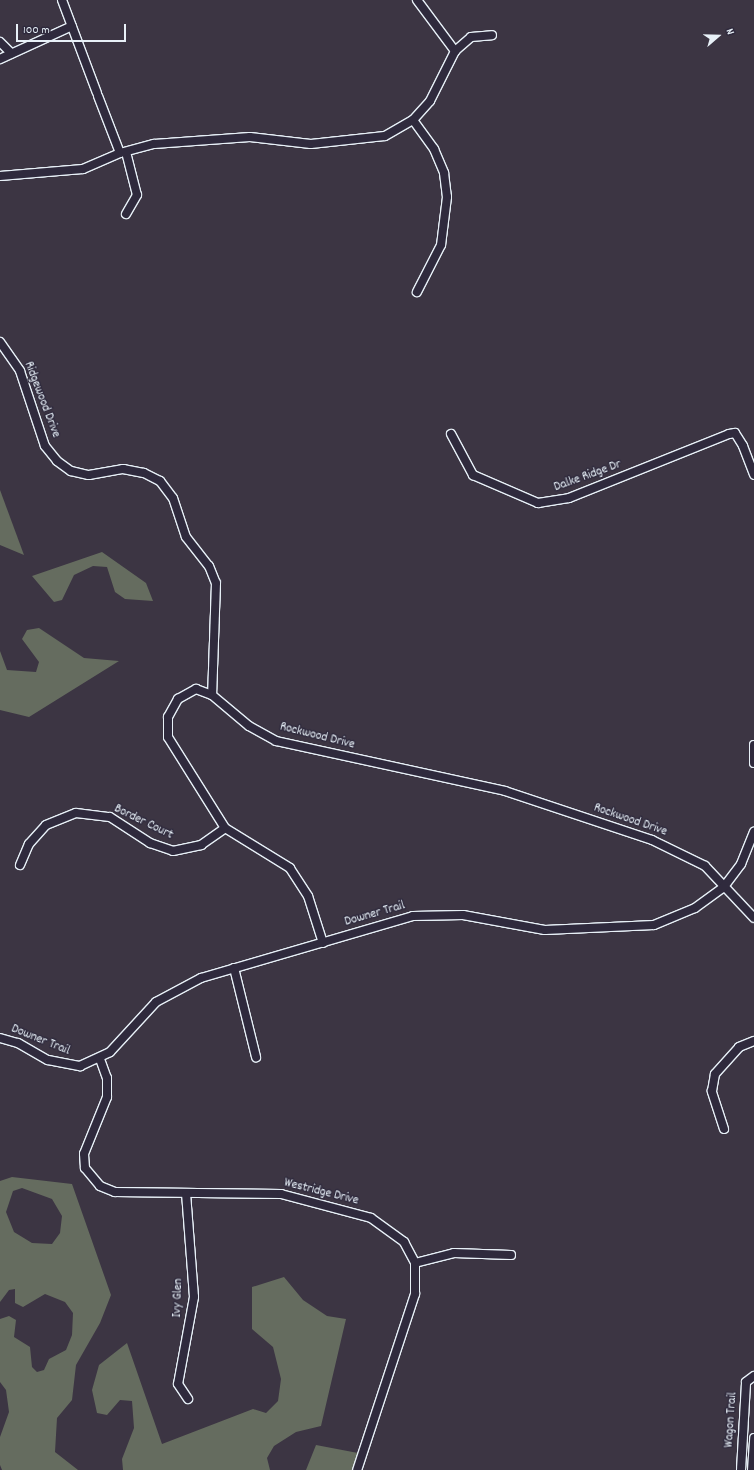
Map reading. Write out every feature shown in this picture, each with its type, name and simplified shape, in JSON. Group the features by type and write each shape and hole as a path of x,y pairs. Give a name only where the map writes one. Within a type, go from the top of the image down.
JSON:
{"street":[{"path":"62,0 97,94 123,152 137,195 126,214"},
{"path":"417,0 455,51"},
{"path":"0,59 72,26"},
{"path":"0,176 68,172 123,152 154,144 250,137 311,144 343,142 385,136 413,120 430,101 455,51 472,37 492,35"},
{"path":"0,42 11,53"},
{"path":"413,120 434,149 444,173 447,197 441,245 417,292"},
{"name":"Ridgewood Drive","path":"0,342 20,371 45,446 57,461 71,471 89,475 123,469 144,473 160,481 173,498 186,537 209,566 216,583 212,695"},
{"name":"Dalke Ridge Dr","path":"451,434 473,475 538,503 569,498 729,434 735,433 754,475"},
{"name":"Rockwood Drive","path":"323,943 308,896 290,868 226,828 168,737 168,717 178,700 196,689 212,695 249,726 276,740 504,791 652,840 705,866 723,888 754,918"},
{"path":"754,747 754,763"},
{"name":"Border Court","path":"20,865 29,844 46,825 76,813 110,817 150,843 172,851 201,845 226,828"},
{"name":"Downer Trail","path":"0,1038 18,1043 66,1066 100,1059 123,1040 156,1002 201,978 413,916 463,915 545,930 654,925 695,908 723,888 741,864 754,831"},
{"path":"234,968 256,1057"},
{"path":"724,1129 712,1091 715,1074 739,1047 754,1041"},
{"name":"Westridge Drive","path":"100,1059 107,1078 107,1097 84,1154 91,1178 115,1192 281,1194 371,1218 404,1242 415,1263 415,1294 357,1470"},
{"name":"Ivy Glen","path":"186,1193 194,1298 178,1384 188,1399"},
{"path":"415,1263 454,1252 511,1255"},
{"name":"Wagon Trail","path":"741,1470 746,1382 754,1376"},
{"name":"Wagon Trail","path":"752,1470 754,1438"}],"green space":[{"path":"0,490 24,555 0,545"},
{"path":"102,552 146,583 153,601 125,599 115,592 107,567 93,566 74,575 62,600 54,602 32,576"},
{"path":"39,628 84,658 119,661 29,717 0,710 0,651 7,670 36,672 39,662 22,639 27,630"},
{"path":"12,1177 72,1184 111,1295 100,1323 76,1365 72,1400 57,1418 55,1452 78,1470 2,1470 0,1465 0,1437 9,1412 6,1390 0,1382 0,1319 9,1316 16,1320 14,1337 30,1347 32,1367 37,1372 44,1370 49,1359 66,1350 72,1335 73,1313 65,1302 45,1294 23,1307 15,1303 15,1289 9,1290 0,1302 0,1181","holes":["22,1188 52,1199 62,1216 60,1233 52,1244 32,1243 14,1232 6,1212 13,1191"]},
{"path":"284,1277 303,1300 327,1316 346,1319 321,1426 296,1432 274,1446 267,1458 270,1470 123,1470 122,1459 134,1428 132,1401 120,1400 107,1415 97,1413 92,1390 99,1365 127,1343 162,1444 253,1409 266,1413 278,1401 281,1379 273,1347 252,1329 252,1287"},
{"path":"316,1445 358,1453 352,1470 306,1470"}]}
